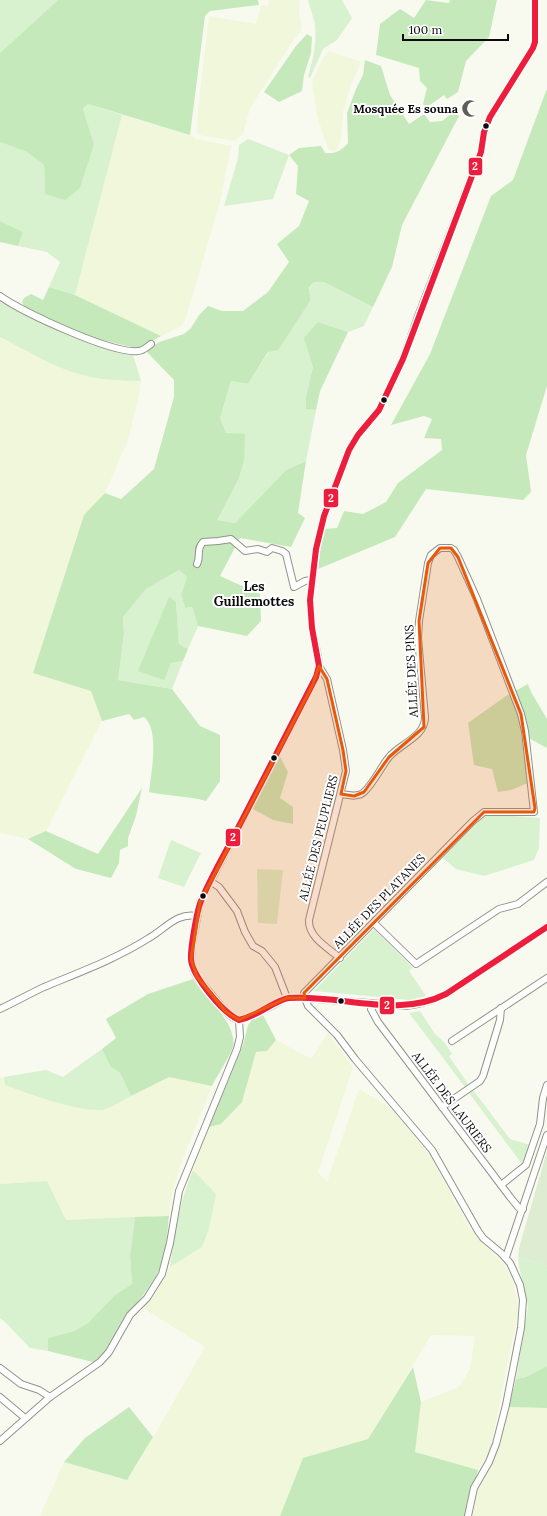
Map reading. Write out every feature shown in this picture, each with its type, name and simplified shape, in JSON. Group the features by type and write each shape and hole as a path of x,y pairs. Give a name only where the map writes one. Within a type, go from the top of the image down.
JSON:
{"street":[{"path":"535,0 535,42 533,48 490,117 484,132 481,152 417,318 404,359 382,406 358,434 349,450 324,516 317,543 311,580 310,612 319,666 313,684 282,740 200,902 191,959 193,969 197,977 226,1012 232,1018 239,1020 252,1016 288,998 406,1006 419,1005 440,998 547,927"},
{"path":"0,296 42,319 107,345 136,351 141,350 151,344"},
{"path":"197,564 199,559 199,548 203,542 218,542 231,539 245,551 258,549 267,552 272,548 286,554 294,587 305,581 311,580"},
{"name":"ALLÉE DES PINS","path":"341,794 354,796 364,792 389,757 424,727 425,717 418,638 419,621 428,564 431,555 440,548 451,548 458,557 477,599 510,686"},
{"name":"ALLÉE DES PEUPLIERS","path":"319,666 327,678 344,754 346,771 309,920 309,927 313,935 340,958"},
{"name":"ALLÉE DES PLATANES","path":"305,998 304,993 473,821 484,812 534,812 535,808 525,731 521,714 510,686"},
{"path":"210,881 219,888 237,911 245,932 253,946 262,951 275,967 288,998"},
{"path":"374,923 416,964 499,909 518,904 547,882"},
{"path":"0,1009 43,988 98,966 137,946 180,916 188,914 197,916"},
{"path":"452,1042 547,978"},
{"path":"305,998 308,1006 337,1035 432,1150 478,1231 483,1238 506,1257 515,1272 520,1285 523,1300 521,1328 506,1405 496,1444 489,1462 474,1488 468,1516"},
{"name":"ALLÉE DES LAURIERS","path":"371,1003 378,1022 501,1185 519,1208 523,1208"},
{"path":"442,1107 480,1081 483,1076 500,1020 501,1008"},
{"path":"0,1441 50,1397 90,1369 104,1357 130,1315 147,1298 162,1274 170,1243 179,1191 237,1049 240,1037 239,1020"},
{"path":"501,1185 526,1165 540,1124 543,1098 547,1085"},
{"path":"506,1257 547,1135"},
{"path":"0,1368 21,1384 39,1390 50,1397"},
{"path":"0,1397 25,1418"}],"highlighted area":[{"path":"440,548 451,548 458,557 521,714 535,808 534,812 484,812 304,993 305,998 287,998 239,1020 226,1012 197,977 191,959 200,902 313,684 319,666 327,679 343,750 346,771 341,794 354,796 364,792 389,757 424,727 419,621 428,563"}],"green space":[{"path":"0,0 58,0 0,53"},
{"path":"58,0 258,0 259,5 210,11 205,16 190,135 88,104 83,109 94,144 80,188 65,200 45,194 44,165 27,152 0,142 0,53"},
{"path":"269,0 300,0 299,11 302,28 300,32 250,108 243,134 235,141 199,135 197,133 198,109 209,16 256,24 261,5 268,6"},
{"path":"308,0 342,0 352,18 337,40 323,49 310,78 308,77 314,51 315,24"},
{"path":"426,0 449,3 450,0 497,0 489,37 466,61 458,92 447,99 444,95 427,107 423,104 427,88 420,81 419,68 376,55 380,24 400,9 414,18"},
{"path":"307,34 312,37 311,53 304,75 302,91 279,102 264,92 296,46"},
{"path":"329,51 361,62 350,88 343,112 341,138 337,150 333,151 329,150 327,146 317,116 312,82 322,60"},
{"path":"365,60 381,66 390,95 409,124 424,114 430,122 442,121 455,111 459,116 402,225 392,267 373,307 324,282 314,282 309,288 310,301 278,350 268,352 248,384 231,381 220,418 226,433 245,434 244,460 238,480 217,520 235,523 286,470 306,461 298,513 305,518 291,547 240,538 220,576 260,594 261,621 247,636 198,626 192,607 185,608 181,594 187,577 179,570 146,589 123,617 124,633 118,680 172,689 200,726 220,735 220,781 206,801 149,792 153,763 153,741 149,723 144,717 134,720 129,714 102,721 91,691 33,673 84,515 105,493 121,499 154,469 174,397 174,380 146,351 159,342 184,334 191,328 199,315 208,306 222,311 243,311 268,292 289,262 277,244 299,226 309,201 296,194 298,166 289,155 299,148 321,146 325,153 332,153 341,150 348,143 347,113 363,75"},
{"path":"547,90 547,386 526,455 531,492 523,500 426,489 395,537 318,569 324,529 337,528 344,511 363,514 386,502 398,483 442,450 441,439 424,438 432,419 424,416 391,425 430,354 491,196 513,180"},
{"path":"88,104 122,115 75,295 49,287 60,262 47,252 18,246 23,232 0,221 0,142 27,152 44,165 45,194 94,144 83,109"},
{"path":"122,115 190,135 196,139 231,146 221,198 185,321 180,327 161,336 75,295"},
{"path":"248,139 289,155 273,199 224,206 238,158 239,145"},
{"path":"0,221 23,232 18,246 0,242"},
{"path":"314,282 324,282 373,307 364,326 348,332 318,322 313,367 306,397 306,409 316,410 306,461 286,470 235,523 216,520 238,480 226,433 220,418 231,381 248,384"},
{"path":"49,287 75,295 161,336 143,346 136,348 93,338 25,308 22,302 24,298 31,294 43,300"},
{"path":"0,300 91,344 118,353 133,355 141,381 94,378 69,371 0,337"},
{"path":"318,322 348,332 320,391 316,410 306,409 306,397 313,367 304,338"},
{"path":"0,337 60,367 80,374 120,381 141,381 128,440 105,493 84,515 33,673 92,691 102,721 46,831 28,839 0,833"},
{"path":"179,570 187,577 181,593 185,608 192,607 198,626 188,649 179,644 176,602 171,663 183,661 172,689 118,680 124,633 123,617 146,589"},
{"path":"169,597 176,602 179,644 188,649 183,661 171,663 164,680 138,671"},
{"path":"528,684 547,719 547,748 521,734 528,783 511,790 498,792 492,769 474,765 468,723 506,696"},
{"path":"279,755 288,772 280,798 293,807 293,824 273,820 253,809"},
{"path":"142,788 136,816 128,838 128,846 120,850 119,863 111,878 76,869 28,839 46,831 98,854"},
{"path":"486,814 540,818 539,848 534,860 484,876 456,869 443,858"},
{"path":"171,840 201,853 184,887 158,878"},
{"path":"257,869 283,870 277,924 258,923"},
{"path":"374,929 413,968 409,971 426,996 410,1000 314,991"},
{"path":"193,979 226,1020 231,1030 233,1047 229,1055 212,1086 169,1077 131,1096 120,1073 110,1066 102,1049 116,1038 106,1019 148,994"},
{"path":"420,1011 435,1034 444,1042 452,1054 449,1056 468,1084 465,1087 409,1013"},
{"path":"263,1015 276,1040 267,1051 256,1052 242,1102 221,1124 209,1127 243,1045 248,1025 252,1020"},
{"path":"328,1033 353,1067 318,1172 327,1182 359,1089 391,1108 431,1157 468,1226 485,1246 504,1264 511,1275 518,1303 517,1318 489,1455 478,1470 415,1452 421,1402 459,1387 470,1369 475,1336 431,1335 368,1439 303,1458 280,1516 40,1516 64,1462 127,1480 138,1464 205,1347 143,1308 156,1292 170,1267 202,1247 209,1229 216,1194 193,1170 209,1127 221,1124 242,1102 256,1052 267,1051 276,1040 311,1059"},
{"path":"102,1049 110,1066 120,1073 131,1096 106,1109 84,1109 71,1106 41,1098 5,1085 4,1077 46,1070 63,1077"},
{"path":"4,1077 5,1085 47,1099 93,1110 107,1108 169,1077 212,1086 182,1161 172,1193 169,1216 66,1220 47,1181 0,1184 0,1078"},
{"path":"473,1090 510,1139 530,1145 524,1163 522,1164 469,1093"},
{"path":"547,1151 547,1266 518,1257 519,1248"},
{"path":"193,1170 216,1194 209,1229 202,1247 170,1267 181,1206"},
{"path":"47,1181 66,1220 135,1217 130,1256 132,1284 115,1295 88,1323 74,1331 48,1338 48,1351 30,1348 0,1318 0,1184"},
{"path":"169,1216 164,1252 156,1275 97,1363 48,1351 48,1338 74,1331 88,1323 115,1295 132,1284 130,1256 135,1217"},
{"path":"518,1257 547,1266 547,1366 526,1377 516,1379 528,1307"},
{"path":"547,1366 547,1408 509,1407 516,1379 526,1377"},
{"path":"413,1367 421,1402 415,1452 478,1470 468,1503 466,1516 280,1516 303,1458 368,1439"},
{"path":"129,1407 153,1437 127,1480 64,1462 85,1438"},
{"path":"509,1407 547,1408 547,1516 473,1516 477,1490 498,1449"}],"transit line":[{"name":"2","path":"535,0 535,42 533,48 490,117 484,132 481,152 403,359 379,410 358,435 349,450 324,516 316,549 310,600 312,628 319,666 316,677 205,892 199,906 191,960 197,976 210,994 225,1010 239,1020 289,998 329,999 369,1004 408,1005 427,1001 446,994 547,927"}],"place":[{"name":"Mosquée Es souna","path":"471,108"}],"district":[{"name":"Les Guillemottes","path":"254,594"}]}
